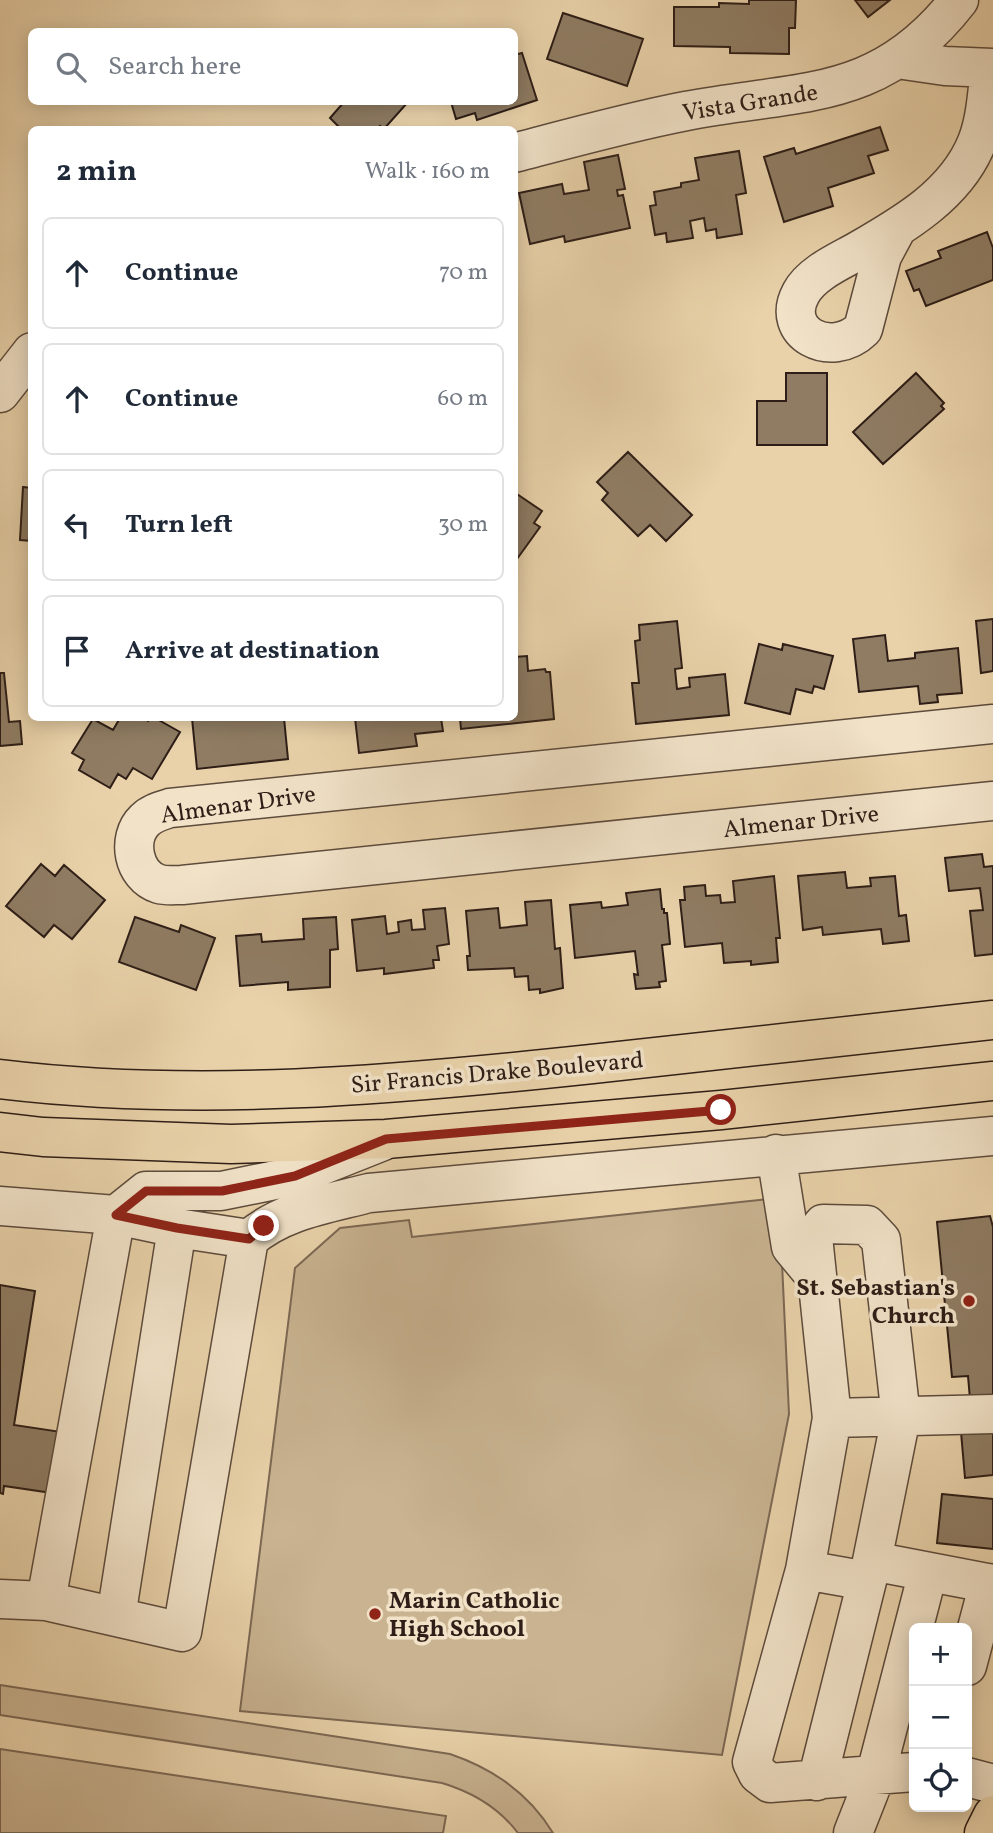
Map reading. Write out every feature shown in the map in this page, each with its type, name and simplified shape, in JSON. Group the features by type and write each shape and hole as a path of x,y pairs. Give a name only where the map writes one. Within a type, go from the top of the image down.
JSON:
{"main road":[{"name":"Sir Francis Drake Boulevard","path":"0,1079 138,1089 231,1091 332,1087 444,1079 993,1020"},
{"path":"0,1132 69,1139 231,1144 386,1139 721,1110 993,1081"},
{"path":"984,1833 993,1815"}],"street":[{"name":"Vista Grande","path":"518,152 684,112 829,89 853,82 898,59 935,28 959,0"},
{"path":"897,228 936,199 962,171 971,156 982,125 992,69 898,59"},
{"path":"0,393 28,357"},
{"name":"Almenar Drive","path":"993,724 170,808 143,821 134,841 134,853 137,863 150,879 159,884 182,885 993,801"},
{"path":"0,1598 46,1601 182,1632 249,1239 264,1226 295,1212 369,1193 993,1136"},
{"path":"46,1601 116,1215 146,1191 222,1191 295,1176 386,1139"},
{"path":"776,1154 791,1247 819,1280"},
{"path":"0,1206 116,1215 249,1239"},
{"path":"817,1781 870,1571 901,1417 881,1240 867,1225 823,1224 813,1237 832,1418 805,1570 752,1762 758,1774 770,1783 817,1781 875,1777 909,1773"},
{"path":"116,1617 177,1228"},
{"path":"832,1418 993,1413"},
{"path":"805,1570 928,1572 991,1584 972,1649"},
{"path":"853,1833 875,1777 928,1572"},
{"path":"972,1778 993,1784"}],"shaded area":[{"path":"779,1198 789,1414 722,1755 240,1711 295,1268 340,1228 409,1220 412,1237"},
{"path":"0,1685 450,1754 481,1767 509,1784 533,1806 553,1833 518,1833 484,1802 442,1783 0,1715"},
{"path":"0,1749 446,1816 443,1833 0,1833"}],"building":[{"path":"749,0 796,0 795,28 789,28 789,54 730,53 730,47 674,46 674,7 719,7 719,3 749,4"},
{"path":"855,0 890,0 868,17"},
{"path":"563,13 643,39 627,86 547,59"},
{"path":"522,53 537,100 477,120 475,113 456,119 452,105 518,105 518,54"},
{"path":"341,105 405,105 387,126 338,126 330,118"},
{"path":"880,127 888,150 868,156 874,173 828,188 833,206 784,222 764,157 794,148 796,154"},
{"path":"739,151 746,193 736,195 742,234 717,238 716,229 706,231 704,218 690,221 693,238 667,242 666,233 655,235 650,206 656,205 654,192 681,187 681,183 699,180 695,158"},
{"path":"618,155 625,189 617,190 618,196 623,195 630,228 565,242 564,236 530,244 519,193 562,184 564,194 589,190 584,162"},
{"path":"987,232 993,248 993,280 926,306 919,289 914,291 906,271 941,258 938,251"},
{"path":"786,373 827,373 827,445 757,445 757,401 786,401"},
{"path":"916,373 944,403 941,406 944,409 883,464 853,432"},
{"path":"628,452 692,515 666,541 650,525 638,536 602,500 608,493 597,482"},
{"path":"23,487 28,488 28,541 20,540"},
{"path":"518,495 542,511 534,523 540,527 518,558"},
{"path":"993,619 993,671 981,673 976,621"},
{"path":"677,621 682,668 675,669 677,689 690,687 689,678 725,674 729,715 636,724 632,683 639,683 635,641 640,640 639,625"},
{"path":"885,635 888,661 915,658 915,653 958,648 962,693 937,695 938,702 920,704 918,686 859,692 853,639"},
{"path":"759,644 782,650 783,644 833,656 824,689 814,686 812,693 796,689 790,714 745,703"},
{"path":"527,656 528,671 545,669 550,672 554,719 461,729 460,721 518,721 518,657"},
{"path":"0,673 4,673 9,722 20,721 22,744 0,746"},
{"path":"92,721 113,730 118,721 160,721 180,732 152,779 133,768 126,779 118,774 110,788 79,770 84,760 72,753"},
{"path":"192,721 284,721 288,759 197,769"},
{"path":"355,721 441,721 443,731 415,734 417,746 359,753"},
{"path":"982,854 984,867 993,866 993,954 975,956 970,911 983,910 980,888 949,891 945,858"},
{"path":"41,864 55,876 64,865 105,900 72,939 54,925 44,937 6,906"},
{"path":"845,872 847,888 871,886 870,878 895,876 899,916 906,915 909,941 883,944 881,929 823,935 822,927 803,930 798,876"},
{"path":"774,876 780,938 776,938 778,962 751,965 751,961 724,963 722,943 685,947 680,900 685,900 684,887 705,885 706,896 720,895 721,903 735,902 733,881"},
{"path":"660,889 662,909 667,913 670,944 662,945 666,981 659,982 660,987 636,989 634,974 638,975 635,951 575,958 570,905 601,902 602,908 628,905 626,893"},
{"path":"551,900 555,949 560,948 563,988 540,993 540,989 529,990 528,976 515,977 514,968 468,970 467,956 470,956 466,911 498,908 500,928 527,925 525,902"},
{"path":"445,908 449,944 437,946 439,960 433,960 434,968 384,974 384,968 357,971 352,920 385,916 387,934 399,932 398,922 411,920 412,930 425,929 423,910"},
{"path":"135,917 179,932 181,925 215,938 196,990 119,962"},
{"path":"336,917 338,949 330,950 330,987 288,990 288,982 240,986 236,936 261,934 262,942 304,939 303,919"},
{"name":"St. Sebastian's Church","path":"990,1216 993,1227 993,1397 970,1399 968,1376 952,1377 937,1222"},
{"path":"0,1285 35,1291 14,1425 68,1433 59,1494 4,1486 3,1494 0,1493"},
{"path":"993,1428 993,1475 965,1478 961,1432"},
{"path":"942,1494 993,1499 993,1549 937,1543"}],"place":[{"name":"St. Sebastian's Church","path":"969,1301"},
{"name":"Marin Catholic High School","path":"375,1614"}],"route":[{"path":"264,1226 249,1239 116,1215 146,1191 222,1191 295,1176 386,1139 721,1110"}]}
